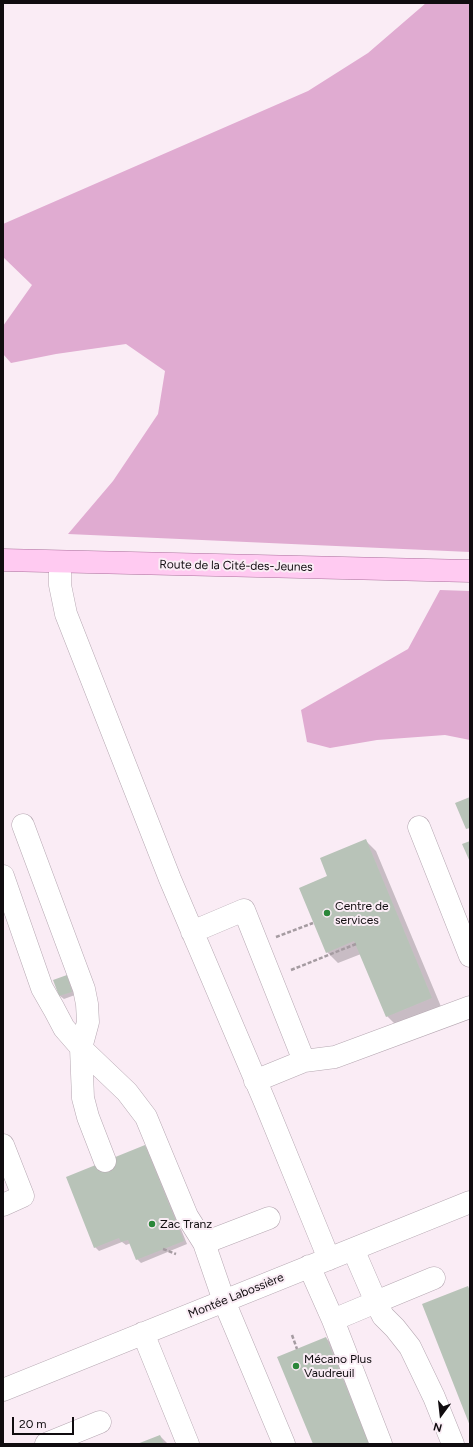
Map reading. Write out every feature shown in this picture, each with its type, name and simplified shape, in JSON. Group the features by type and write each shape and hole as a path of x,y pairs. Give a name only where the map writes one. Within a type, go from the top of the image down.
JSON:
{"main road":[{"name":"Route de la Cité-des-Jeunes","path":"3,560 470,571"}],"street":[{"path":"60,562 60,586 66,614 170,879 255,1080 319,1263 334,1320 381,1444"},
{"path":"23,825 84,989 88,1022 81,1048 83,1098 88,1117 105,1161"},
{"path":"419,827 470,956"},
{"path":"3,876 42,988 64,1028 81,1048 127,1092 146,1117 187,1216 204,1243 224,1301 284,1444"},
{"path":"192,932 244,910 304,1061"},
{"path":"255,1080 304,1061 335,1057 470,1007"},
{"path":"3,1145 23,1196 3,1205"},
{"name":"Montée Labossière","path":"3,1390 470,1202"},
{"path":"204,1243 269,1218"},
{"path":"353,1249 383,1316 410,1347 453,1444"},
{"path":"334,1320 434,1278"},
{"path":"143,1333 188,1444"},
{"path":"46,1444 100,1422"}],"path":[{"path":"282,934 313,923"},
{"path":"296,968 356,944"},
{"path":"163,1249 176,1254"},
{"path":"292,1335 297,1349"}],"shaded area":[{"path":"426,3 470,3 470,552 68,534 113,481 158,414 165,371 126,344 56,354 11,363 3,354 3,326 32,285 3,257 3,224 308,91 368,53"},
{"path":"440,590 470,591 470,740 445,735 377,740 330,748 307,742 301,710 408,649"}],"building":[{"path":"470,797 470,828 466,829 455,803"},
{"path":"366,839 432,998 386,1017 354,941 326,953 299,888 327,876 320,858"},
{"path":"470,841 470,862 462,844"},
{"path":"67,975 72,992 59,996 53,980"},
{"path":"145,1145 184,1241 136,1260 128,1240 121,1242 119,1238 94,1248 66,1177"},
{"path":"468,1286 470,1291 470,1426 422,1304"},
{"path":"326,1337 369,1444 313,1444 277,1357"},
{"path":"160,1435 164,1444 137,1444"}],"place":[{"name":"Centre de services","path":"327,913"},
{"name":"Zac Tranz","path":"152,1224"},
{"name":"Mécano Plus Vaudreuil","path":"296,1366"}]}
